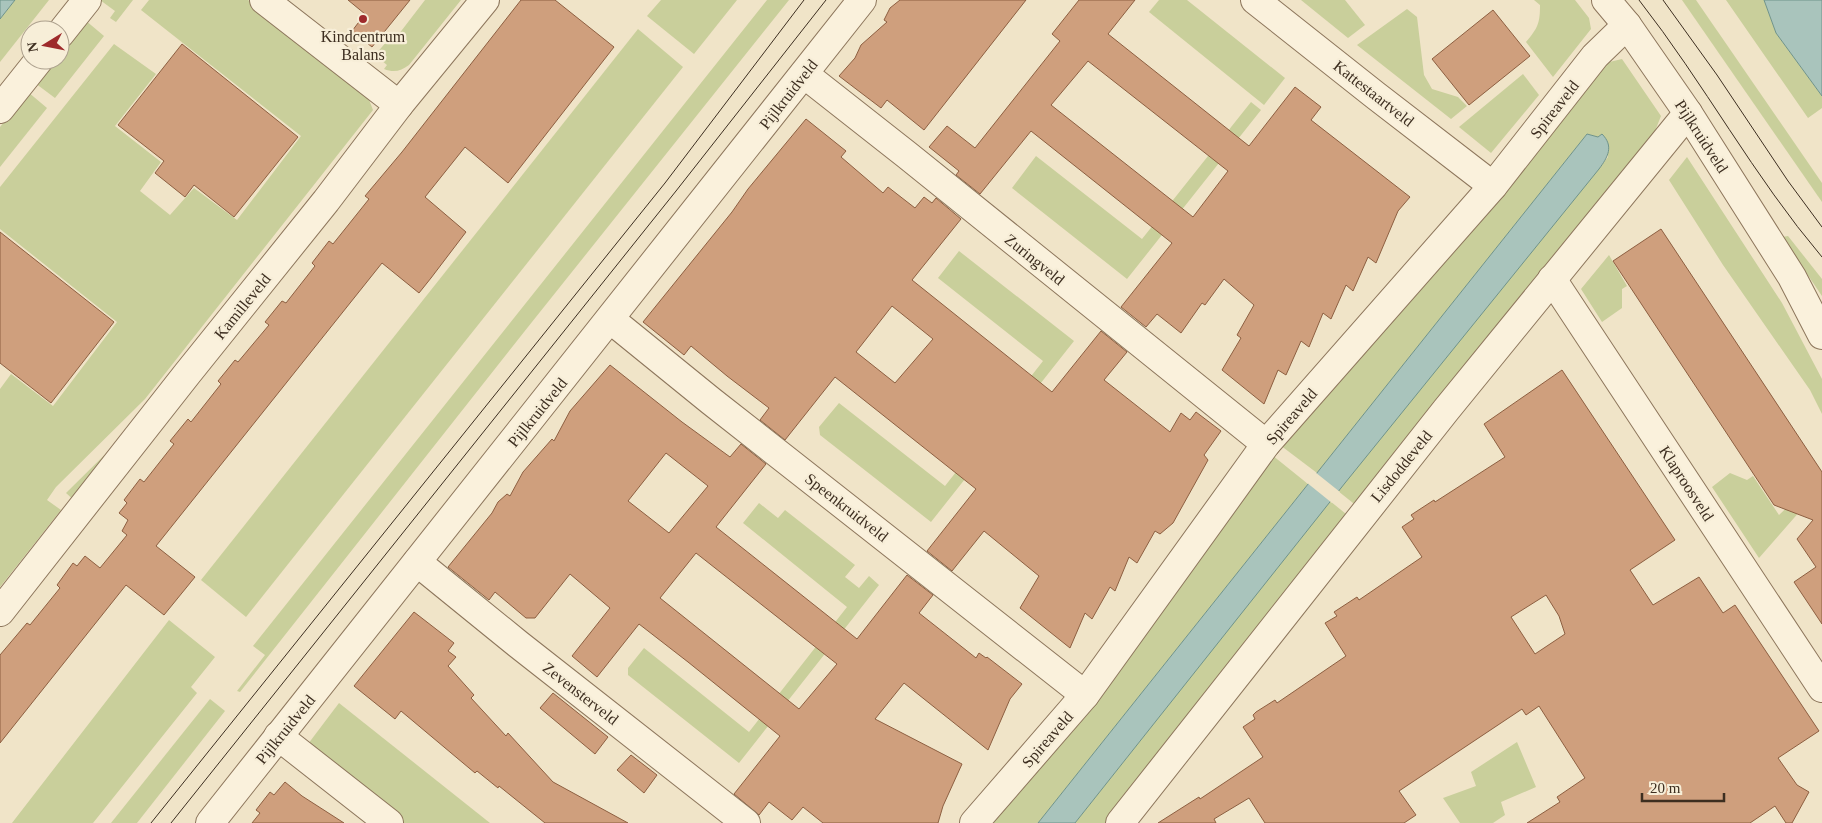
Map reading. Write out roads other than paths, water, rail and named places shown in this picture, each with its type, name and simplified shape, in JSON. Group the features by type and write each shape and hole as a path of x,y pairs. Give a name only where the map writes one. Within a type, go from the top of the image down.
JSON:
{"street":[{"path":"70,21 87,0"},
{"path":"264,0 400,105"},
{"name":"Kamilleveld","path":"0,612 485,0"},
{"name":"Pijlkruidveld","path":"210,823 862,0"},
{"name":"Kattestaartveld","path":"1255,0 1493,186"},
{"name":"Pijlkruidveld","path":"1606,0 1627,25 1688,113 1792,277 1822,335"},
{"name":"Spireaveld","path":"974,823 1085,696 1266,444 1493,186 1595,56 1627,25"},
{"path":"0,109 31,70"},
{"name":"Zuringveld","path":"804,74 908,155 1266,444"},
{"name":"Lisdoddeveld","path":"1120,823 1367,509 1688,113"},
{"name":"Pijlkruidveld","path":"1792,277 1822,312"},
{"name":"Klaproosveld","path":"1552,279 1822,688"},
{"name":"Speenkruidveld","path":"610,319 1085,696"},
{"name":"Zevensterveld","path":"417,562 746,823"},
{"path":"278,736 388,823"}],"water":[{"path":"0,0 15,0 0,19"},
{"path":"1764,0 1822,0 1822,96 1776,33"},
{"path":"1587,134 1598,137 1602,134 1608,143 1607,156 1599,169 1345,483 1075,823 1038,823"}],"tram line":[{"path":"151,823 665,183 804,0"},
{"path":"171,823 676,191 826,0"},
{"path":"1639,0 1663,32 1774,195 1822,257"},
{"path":"1663,0 1822,227"}],"place":[{"name":"Kindcentrum Balans","path":"363,19"}]}
